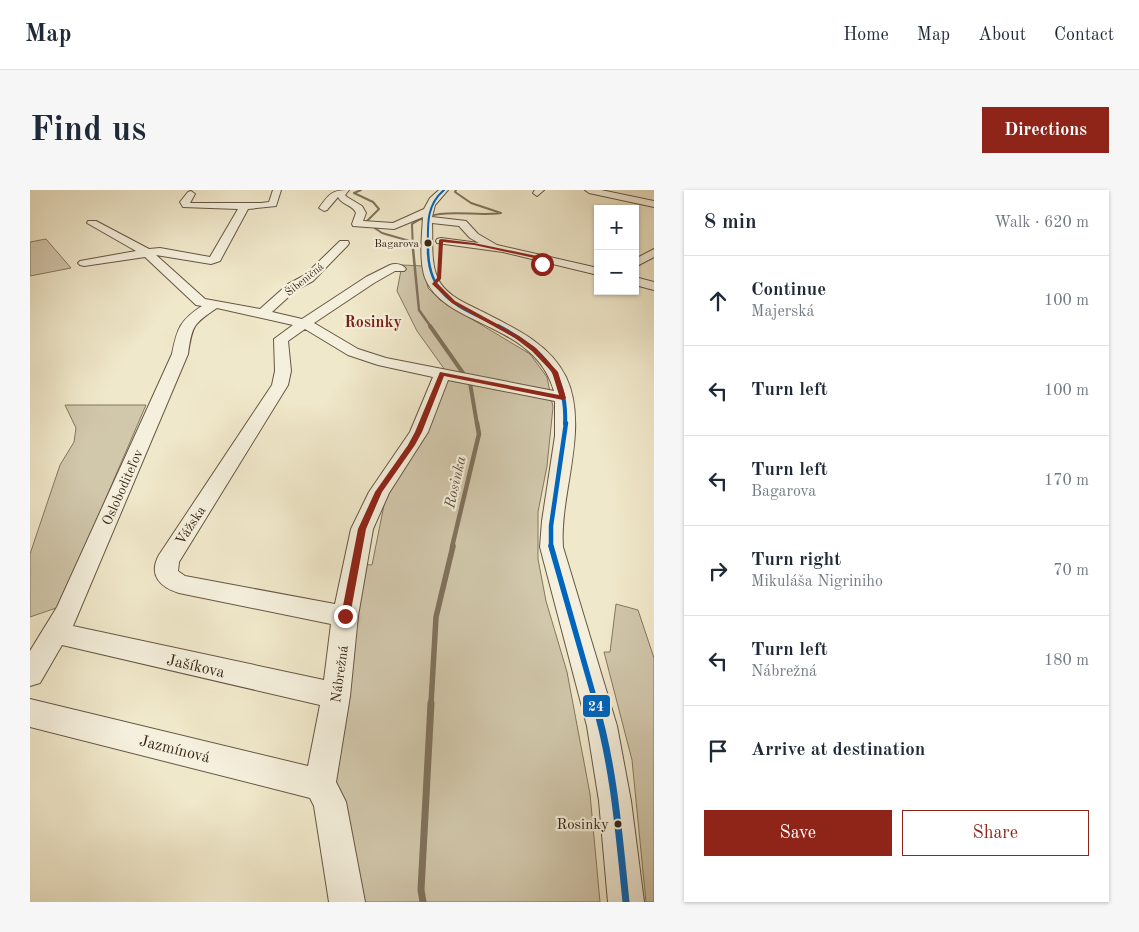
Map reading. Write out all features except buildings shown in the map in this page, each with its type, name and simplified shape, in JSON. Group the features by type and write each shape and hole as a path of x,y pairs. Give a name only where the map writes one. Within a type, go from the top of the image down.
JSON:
{"street":[{"path":"191,194 185,202 186,204 244,207 273,204 277,190"},
{"path":"444,190 439,194 429,217 429,266 434,284 454,302 517,337 534,349 555,372 563,398 564,434 552,515 551,542 556,568 597,702 608,751 626,902"},
{"path":"588,190 654,204"},
{"path":"343,191 341,195 343,199 359,208 361,213 357,224 394,226 429,217 462,223 474,236 503,249"},
{"path":"324,208 334,196 343,191"},
{"path":"618,205 630,199"},
{"path":"84,263 147,253 168,252 211,261 216,259 244,207"},
{"path":"429,217 441,240 439,279 434,284"},
{"path":"92,222 147,253 201,302 229,306 306,324 353,352 383,362 563,398"},
{"path":"441,240 503,249 594,271"},
{"name":"Šibeničná","path":"262,314 292,287 309,278 344,243"},
{"path":"639,261 654,252"},
{"path":"541,258 542,264 554,274"},
{"path":"306,324 370,280 394,268 400,269"},
{"path":"639,282 654,286"},
{"name":"Osloboditeľov","path":"30,674 56,634 180,354 184,329 188,321 212,305"},
{"name":"Vážska","path":"306,324 295,328 281,339 280,349 285,366 280,385 167,562 166,576 179,584 345,616"},
{"name":"Nábrežná","path":"320,785 336,696 345,616 362,529 379,492 412,445 450,375"},
{"name":"Jašíkova","path":"56,634 336,696"},
{"name":"Jazmínová","path":"30,713 320,785"},
{"path":"320,785 330,802 348,902"}],"shaded area":[{"path":"46,239 71,268 30,276 30,242"},
{"name":"Rosinky","path":"402,265 423,266 428,288 440,300 530,354 547,377 553,407 547,466 538,512 538,559 546,601 567,672 590,794 600,902 352,902 331,774 360,564 372,565 388,485 445,370 417,331 397,291"},
{"path":"65,405 146,405 59,607 30,617 30,554 60,465 74,442 76,428"},
{"path":"616,604 638,610 654,658 654,902 646,902 632,760 604,652 610,652"}],"waterway":[{"path":"361,190 354,193 373,202 379,209 366,222 382,233 413,242"},
{"name":"Rosinka","path":"413,242 412,224 433,215 501,213 471,203 455,192 456,190"},
{"name":"Rosinka","path":"413,242 413,251"},
{"name":"Rosinka","path":"413,249 419,310 431,327"},
{"name":"Rosinka","path":"430,326 470,383 477,424"},
{"name":"Rosinka","path":"452,547 479,434 477,423"},
{"name":"Rosinka","path":"431,704 436,617 453,546"},
{"name":"Rosinka","path":"423,902 421,890 431,703"}],"transit line":[{"name":"24","path":"444,190 435,199 428,214 428,256 432,279 441,293 456,304 513,333 531,345 547,360 558,378 564,398 566,418 565,440 551,526 551,547 602,726 615,801 626,902"}],"place":[{"name":"Bagarova","path":"428,243"},
{"name":"Rosinky","path":"618,824"}],"district":[{"name":"Rosinky","path":"373,321"}],"route":[{"path":"345,616 362,529 379,492 419,432 442,374 563,398 555,372 534,349 517,337 454,302 434,284 439,279 441,240 503,249 541,258 542,264"}]}
